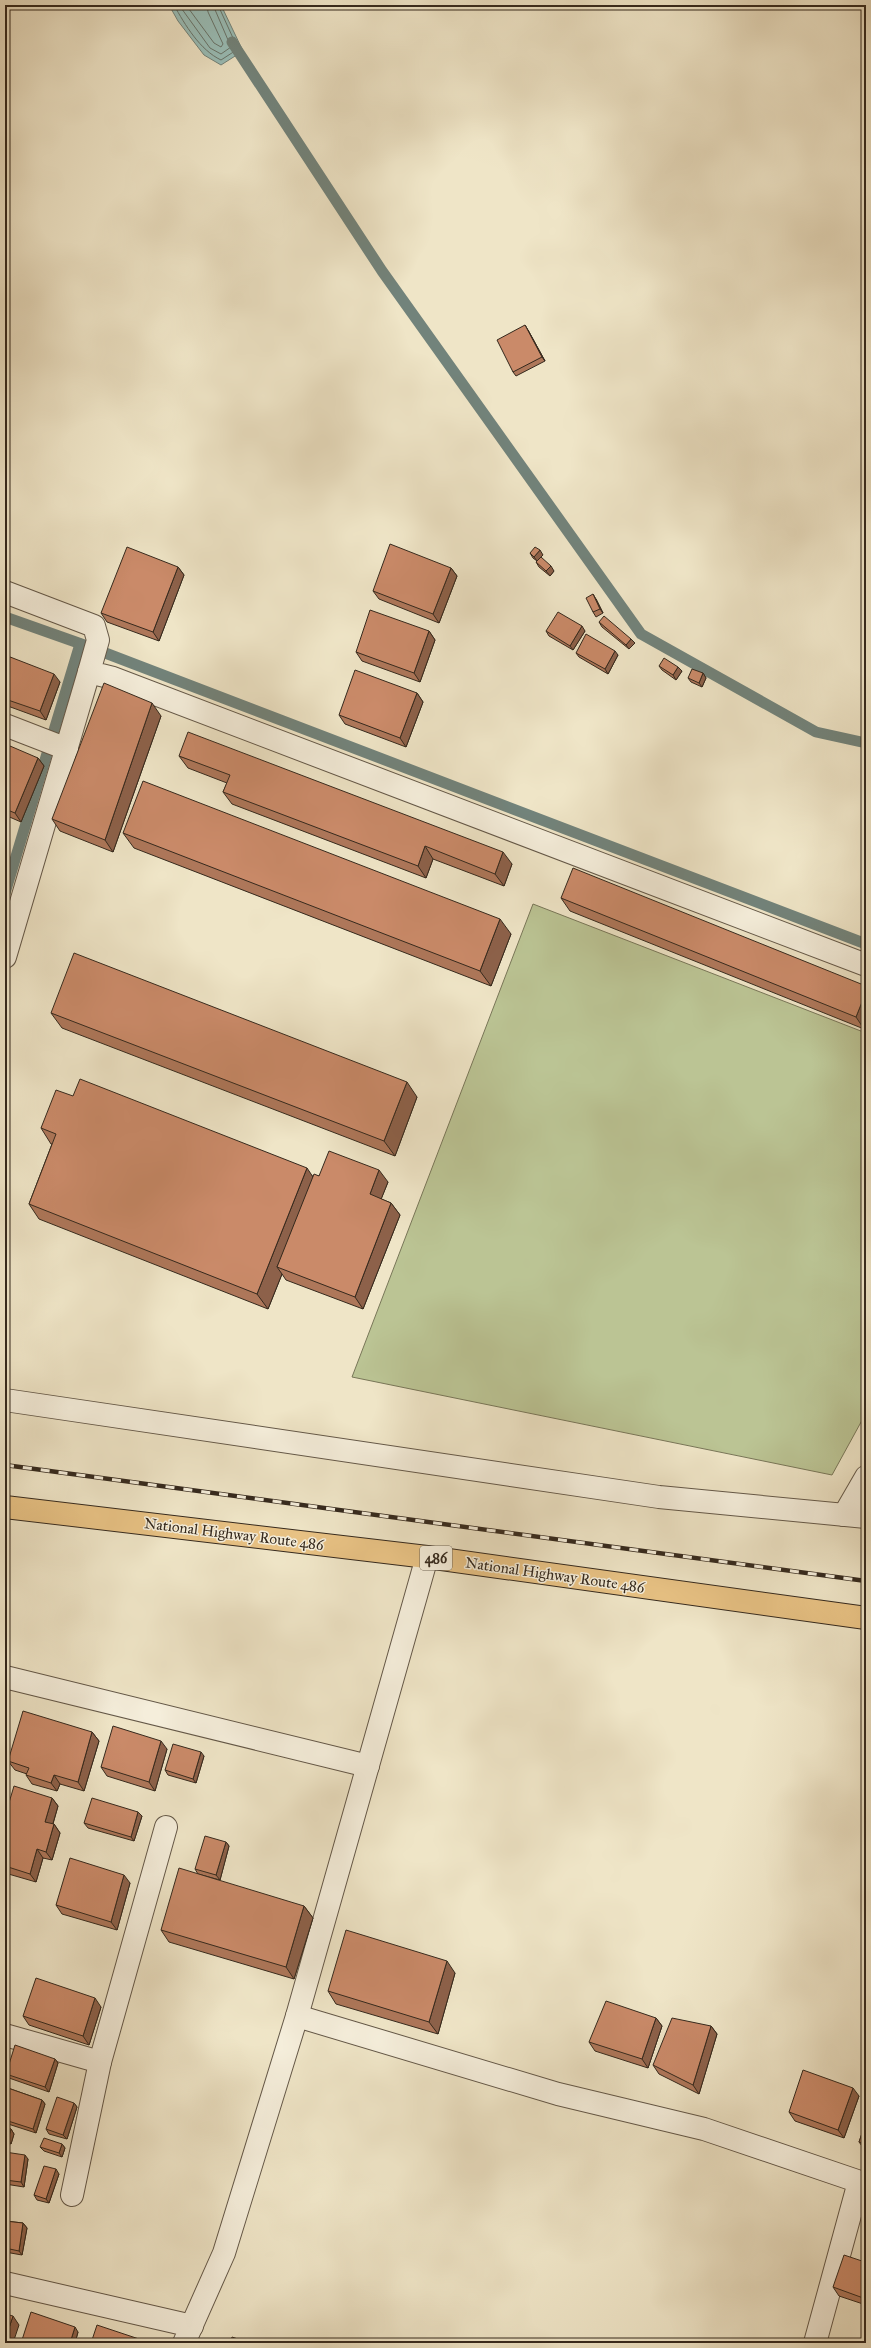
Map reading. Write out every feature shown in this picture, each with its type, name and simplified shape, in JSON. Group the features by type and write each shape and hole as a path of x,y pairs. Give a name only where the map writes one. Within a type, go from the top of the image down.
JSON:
{"highway":[{"name":"National Highway Route 486","path":"5,1507 427,1557 866,1618"}],"street":[{"path":"5,592 94,626 98,640 90,668 56,745 5,957"},
{"path":"90,668 128,684 866,965"},
{"path":"5,725 56,745"},
{"path":"5,1400 659,1497 866,1517"},
{"path":"844,1515 866,1477"},
{"path":"5,2283 188,2334 224,2253 297,2016 427,1557"},
{"path":"5,1677 368,1766"},
{"path":"72,2195 100,2062 166,1827"},
{"path":"297,2016 558,2094 704,2129 863,2183 815,2343"},
{"path":"5,2035 100,2062"}],"green space":[{"path":"533,904 866,1033 866,1413 832,1475 352,1377"}],"water":[{"path":"169,5 221,5 243,51 221,65 204,55 178,21"}],"building":[{"path":"525,325 542,357 513,372 497,340"},
{"path":"390,544 451,568 433,614 373,591"},
{"path":"127,547 178,567 153,632 101,613"},
{"path":"535,547 540,550 534,557 530,553"},
{"path":"541,557 551,566 546,571 536,562"},
{"path":"593,594 600,609 593,612 586,598"},
{"path":"370,610 429,631 414,673 356,652"},
{"path":"558,612 582,626 570,646 546,631"},
{"path":"604,616 631,639 626,645 599,622"},
{"path":"586,634 615,651 605,669 576,653"},
{"path":"5,655 54,674 40,711 5,699"},
{"path":"664,658 678,667 673,675 659,666"},
{"path":"692,669 703,673 699,683 688,678"},
{"path":"355,670 417,693 400,738 339,715"},
{"path":"104,683 152,703 105,840 52,819"},
{"path":"188,732 503,852 495,874 425,846 418,866 223,792 230,775 179,756"},
{"path":"10,746 38,758 15,813 5,809 5,758"},
{"path":"143,781 500,919 480,971 123,833"},
{"path":"573,868 866,986 866,992 856,1017 561,898"},
{"path":"74,953 407,1082 384,1141 51,1013"},
{"path":"80,1079 307,1168 257,1294 29,1204 56,1134 41,1128 56,1090 73,1096"},
{"path":"329,1151 379,1170 370,1194 391,1203 355,1297 277,1267 314,1174 319,1176"},
{"path":"23,1711 92,1732 78,1782 54,1775 51,1783 26,1775 29,1768 8,1761"},
{"path":"113,1726 161,1741 149,1782 101,1767"},
{"path":"173,1744 201,1752 193,1779 165,1770"},
{"path":"14,1786 52,1798 45,1822 54,1824 46,1852 37,1849 30,1874 5,1866 5,1816"},
{"path":"92,1798 138,1812 131,1837 84,1823"},
{"path":"205,1836 226,1842 216,1875 195,1869"},
{"path":"70,1858 124,1875 111,1922 56,1905"},
{"path":"179,1868 304,1906 286,1967 161,1930"},
{"path":"346,1930 447,1961 429,2022 328,1991"},
{"path":"36,1978 95,1998 83,2036 23,2016"},
{"path":"606,2001 656,2018 642,2059 589,2042"},
{"path":"672,2018 711,2026 693,2085 653,2065"},
{"path":"15,2045 55,2059 45,2087 6,2074"},
{"path":"803,2070 853,2088 838,2130 789,2112"},
{"path":"5,2087 42,2100 33,2129 5,2120"},
{"path":"57,2097 74,2103 63,2135 46,2129"},
{"path":"866,2122 866,2144 859,2142"},
{"path":"5,2127 11,2129 8,2139 5,2138"},
{"path":"44,2138 62,2144 59,2153 40,2147"},
{"path":"5,2152 25,2155 21,2182 5,2180"},
{"path":"44,2166 56,2169 46,2199 34,2195"},
{"path":"5,2221 23,2223 19,2251 5,2248"},
{"path":"844,2255 865,2262 866,2260 866,2299 833,2287"},
{"path":"31,2312 75,2327 70,2343 30,2343 22,2340"},
{"path":"5,2314 13,2316 5,2340"},
{"path":"97,2325 145,2341 144,2343 91,2343"},
{"path":"232,2337 250,2343 230,2343"}],"waterway":[{"path":"232,42 382,271 641,634 816,732 866,743"},
{"path":"5,617 87,646 866,944"},
{"path":"5,893 80,644"}],"railway":[{"path":"5,1465 866,1581"}]}
